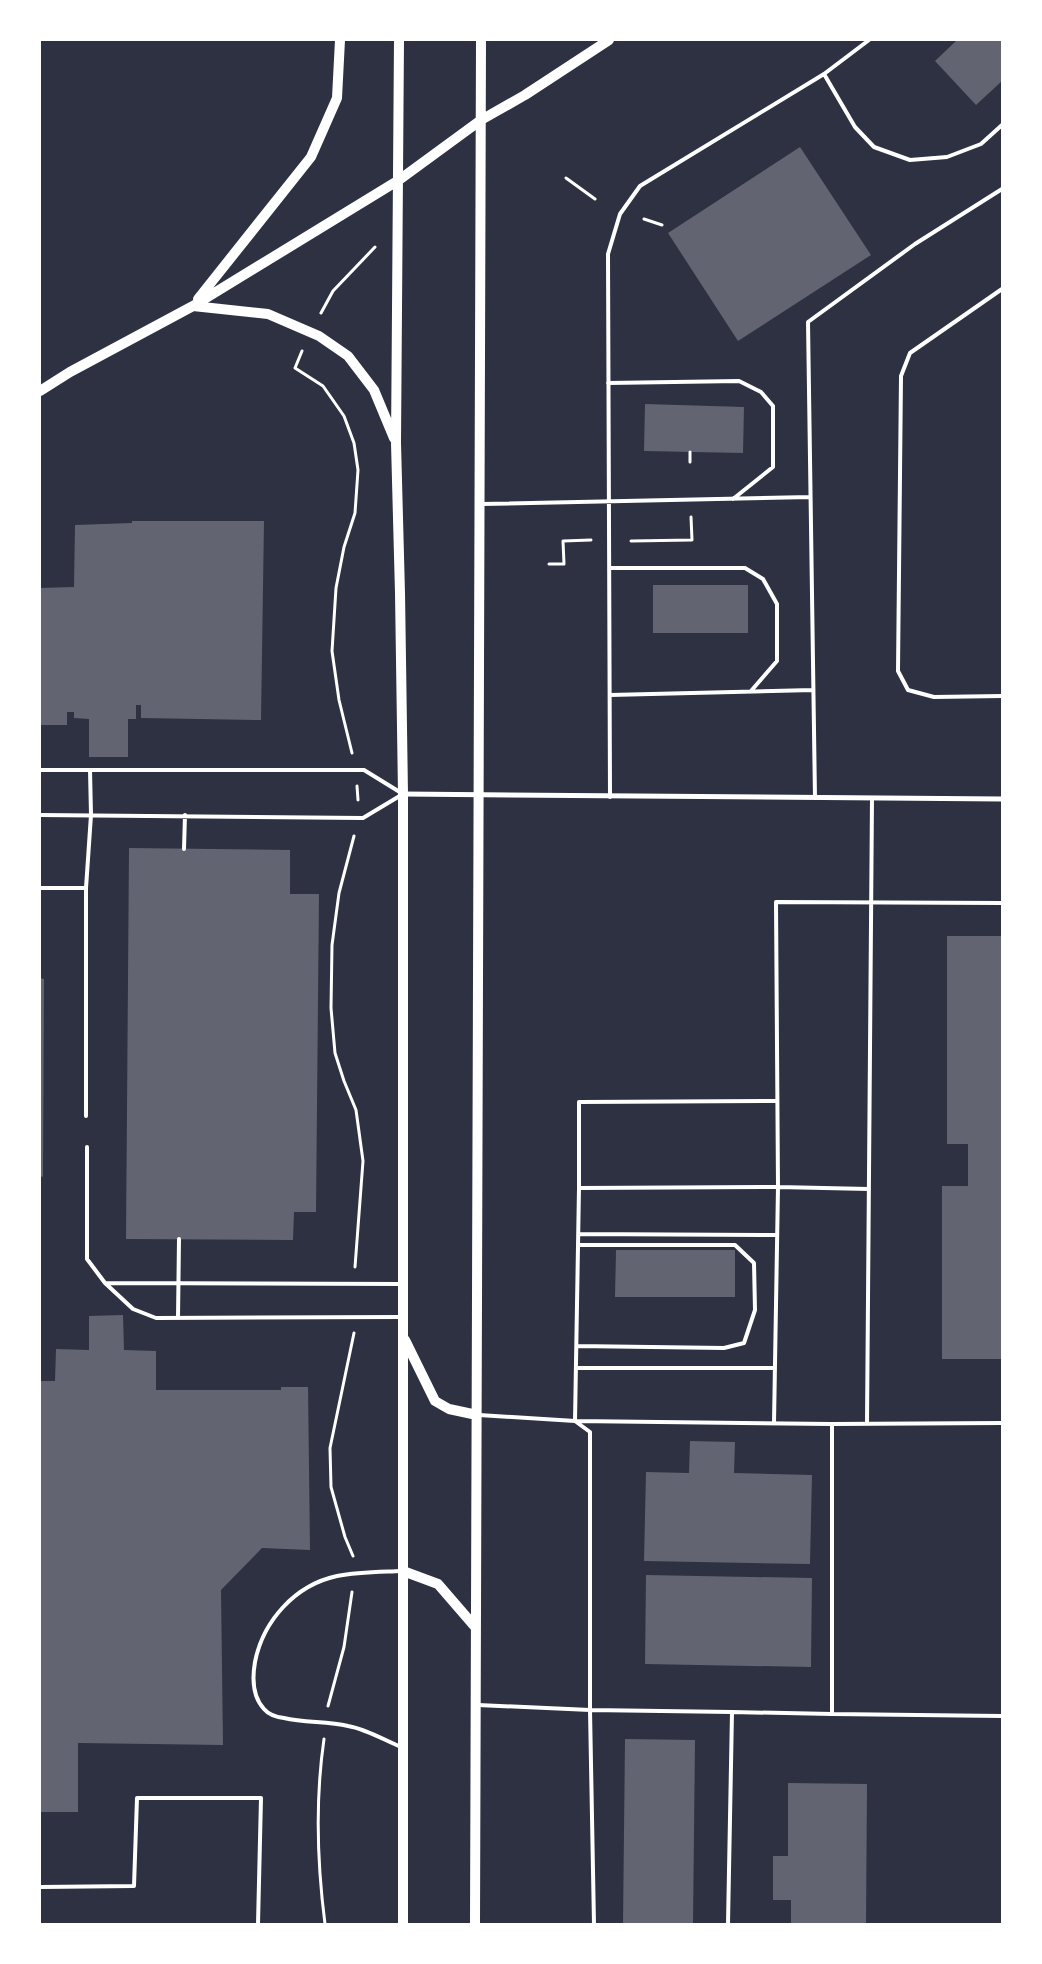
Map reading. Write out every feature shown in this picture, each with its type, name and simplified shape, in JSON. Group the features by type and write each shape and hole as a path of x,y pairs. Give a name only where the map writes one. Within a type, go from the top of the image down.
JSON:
{"main road":[{"path":"193,306 311,157 338,98 340,40"},
{"path":"399,40 396,443 403,794 404,1924"},
{"path":"475,1924 481,40"},
{"path":"40,391 70,372 193,306 399,180 481,120 525,95 609,40"},
{"path":"193,306 268,314 319,336 348,356 374,390 396,443"},
{"path":"404,1336 435,1401 449,1409 477,1415"},
{"path":"404,1571 438,1584 476,1628"}],"street":[{"path":"403,794 1002,799"}],"lane":[{"path":"610,797 608,254 620,214 640,186 824,74 869,40"},
{"path":"824,74 855,127 874,147 910,160 947,157 981,144 1002,125"},
{"path":"815,798 808,322 915,244 1002,189"},
{"path":"1002,289 910,353 901,376 898,662 898,671 908,690 934,697 1002,696"},
{"path":"608,383 739,381 761,392 773,406 773,466 733,499"},
{"path":"479,504 810,497"},
{"path":"609,568 745,568 763,579 777,604 777,661 751,691"},
{"path":"610,695 814,690"},
{"path":"40,770 364,770 403,794 363,818 40,815"},
{"path":"86,1116 86,888 91,816 90,770"},
{"path":"867,1424 872,798"},
{"path":"184,849 185,816"},
{"path":"40,888 86,888"},
{"path":"774,1423 778,1187 776,902 1002,903"},
{"path":"576,1421 579,1102 777,1101"},
{"path":"87,1147 87,1259 105,1283 133,1309 156,1318 404,1317"},
{"path":"578,1188 869,1188"},
{"path":"578,1234 777,1235"},
{"path":"178,1318 179,1240"},
{"path":"576,1346 724,1348 744,1342 755,1310 754,1263 735,1246 578,1246"},
{"path":"105,1283 403,1284"},
{"path":"576,1368 775,1368"},
{"path":"477,1415 576,1421 832,1424 1002,1423"},
{"path":"576,1421 590,1432 590,1710 594,1924"},
{"path":"832,1424 832,1714"},
{"path":"404,1571 335,1576 305,1589 274,1616 263,1636 257,1652 254,1669 254,1689 264,1710 272,1716 296,1721 327,1722 350,1726 404,1748"},
{"path":"476,1704 590,1710 1002,1716"},
{"path":"728,1924 732,1712"},
{"path":"40,1887 134,1886 137,1798 261,1798 258,1924"}],"path":[{"path":"566,178 596,199"},
{"path":"644,219 662,225"},
{"path":"321,313 333,291 375,247"},
{"path":"302,351 295,368 323,386 344,416 354,443 358,470 355,513 344,547 336,588 332,651 341,708 357,770 358,818 339,893 332,945 331,1008 335,1053 356,1110 362,1161 354,1284"},
{"path":"690,452 690,462"},
{"path":"631,541 692,540 691,513"},
{"path":"549,564 564,564 563,541 596,540"},
{"path":"325,1924 319,1877 318,1817 321,1759 328,1706 344,1647 351,1603 353,1574 353,1553 345,1537 331,1487 330,1448 345,1369 354,1335 355,1317"}],"building":[{"path":"957,40 1002,40 1002,81 976,105 935,61"},
{"path":"800,147 871,255 738,341 668,233"},
{"path":"645,404 744,407 743,453 644,451"},
{"path":"132,521 264,521 261,720 141,718 141,705 136,705 136,719 128,719 128,757 89,757 89,719 74,718 74,712 67,712 67,725 40,725 40,588 74,587 75,525 132,523"},
{"path":"653,585 748,585 748,633 653,633"},
{"path":"129,848 290,850 290,894 319,894 316,1212 294,1212 293,1240 126,1239"},
{"path":"947,936 1002,936 1002,1359 942,1359 942,1186 968,1186 968,1144 947,1144"},
{"path":"40,978 44,979 43,1177 40,1176"},
{"path":"616,1250 735,1250 735,1297 615,1297"},
{"path":"123,1315 124,1350 156,1351 156,1390 281,1390 281,1387 308,1387 310,1550 262,1548 221,1590 223,1745 78,1743 78,1812 40,1812 40,1381 55,1381 56,1349 89,1350 89,1316"},
{"path":"690,1441 735,1442 734,1473 812,1475 810,1564 644,1561 646,1472 689,1473"},
{"path":"646,1575 812,1578 811,1667 645,1664"},
{"path":"625,1739 695,1740 693,1924 623,1924"},
{"path":"788,1783 867,1784 866,1924 791,1924 791,1900 773,1900 773,1856 788,1856"}]}
